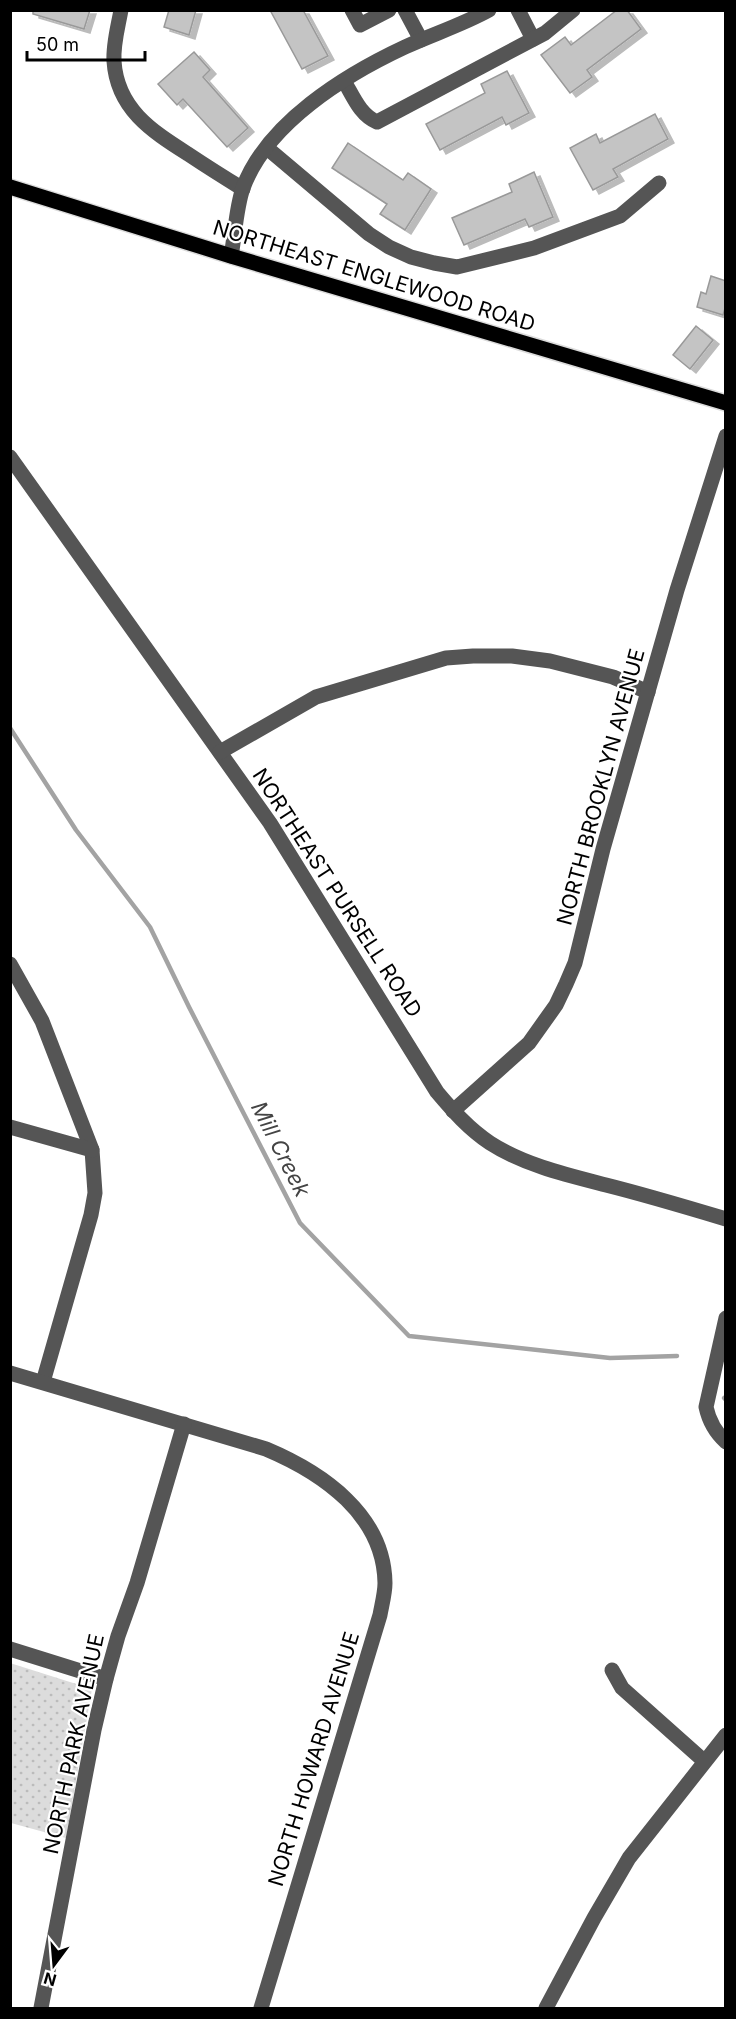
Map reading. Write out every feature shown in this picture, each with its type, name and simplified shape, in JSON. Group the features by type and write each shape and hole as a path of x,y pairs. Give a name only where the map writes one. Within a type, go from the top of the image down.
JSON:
{"main road":[{"name":"NORTHEAST ENGLEWOOD ROAD","path":"10,187 231,256 726,403"}],"street":[{"path":"121,10 114,58 121,89 130,107 152,131 243,189"},
{"path":"352,10 360,25 389,10"},
{"path":"405,10 421,40"},
{"path":"231,256 243,189 257,160 286,124 344,81 374,63 489,10"},
{"path":"518,10 533,39"},
{"path":"344,81 359,106 370,119 377,122 545,33 573,10"},
{"path":"267,148 369,234 389,247 434,264 457,267 534,248 620,216 659,183"},
{"name":"NORTH BROOKLYN AVENUE","path":"453,1111 529,1043 550,1015 566,984 574,963 603,849 677,591 726,436"},
{"name":"NORTHEAST PURSELL ROAD","path":"10,457 270,823 437,1092 453,1111 491,1143 512,1155 577,1178 726,1219"},
{"path":"220,752 316,698 446,658 512,657 550,661 613,677 648,692"},
{"path":"10,964 42,1021 92,1150 95,1193 91,1215 43,1382"},
{"path":"10,1126 92,1150"},
{"path":"726,1318 706,1407 708,1417 718,1435 726,1442"},
{"name":"NORTH HOWARD AVENUE","path":"10,1372 267,1449 303,1465 320,1475 353,1505 376,1540 383,1561 385,1582 382,1604 261,2008"},
{"name":"NORTH PARK AVENUE","path":"41,2008 106,1679 118,1636 138,1583 184,1424"},
{"path":"10,1649 106,1679"},
{"path":"612,1670 622,1688 704,1761"},
{"path":"546,2008 594,1918 630,1858 726,1735"}],"shaded area":[{"path":"10,1663 92,1689 66,1838 11,1823"}],"building":[{"path":"33,10 90,10 84,29 33,14"},
{"path":"169,10 196,10 189,35 164,27"},
{"path":"270,10 303,10 328,56 302,69"},
{"path":"617,10 627,10 641,29 587,70 592,77 570,93 541,55 565,37 571,45"},
{"path":"194,52 210,70 203,77 248,128 227,147 183,99 177,105 158,84"},
{"path":"507,71 529,113 506,125 502,117 440,150 426,124 485,93 481,84"},
{"path":"655,114 668,139 613,169 618,177 593,190 570,148 596,134 600,143"},
{"path":"348,143 403,180 408,173 431,189 405,230 380,214 387,204 332,168"},
{"path":"534,172 553,217 529,227 525,219 464,245 452,218 512,192 509,184"},
{"path":"711,276 726,281 726,305 723,315 697,307 701,292 706,294"},
{"path":"696,326 713,340 690,369 673,355"}],"waterway":[{"name":"Mill Creek","path":"10,728 76,830 150,927 300,1223 409,1336 610,1358 677,1356"}]}
